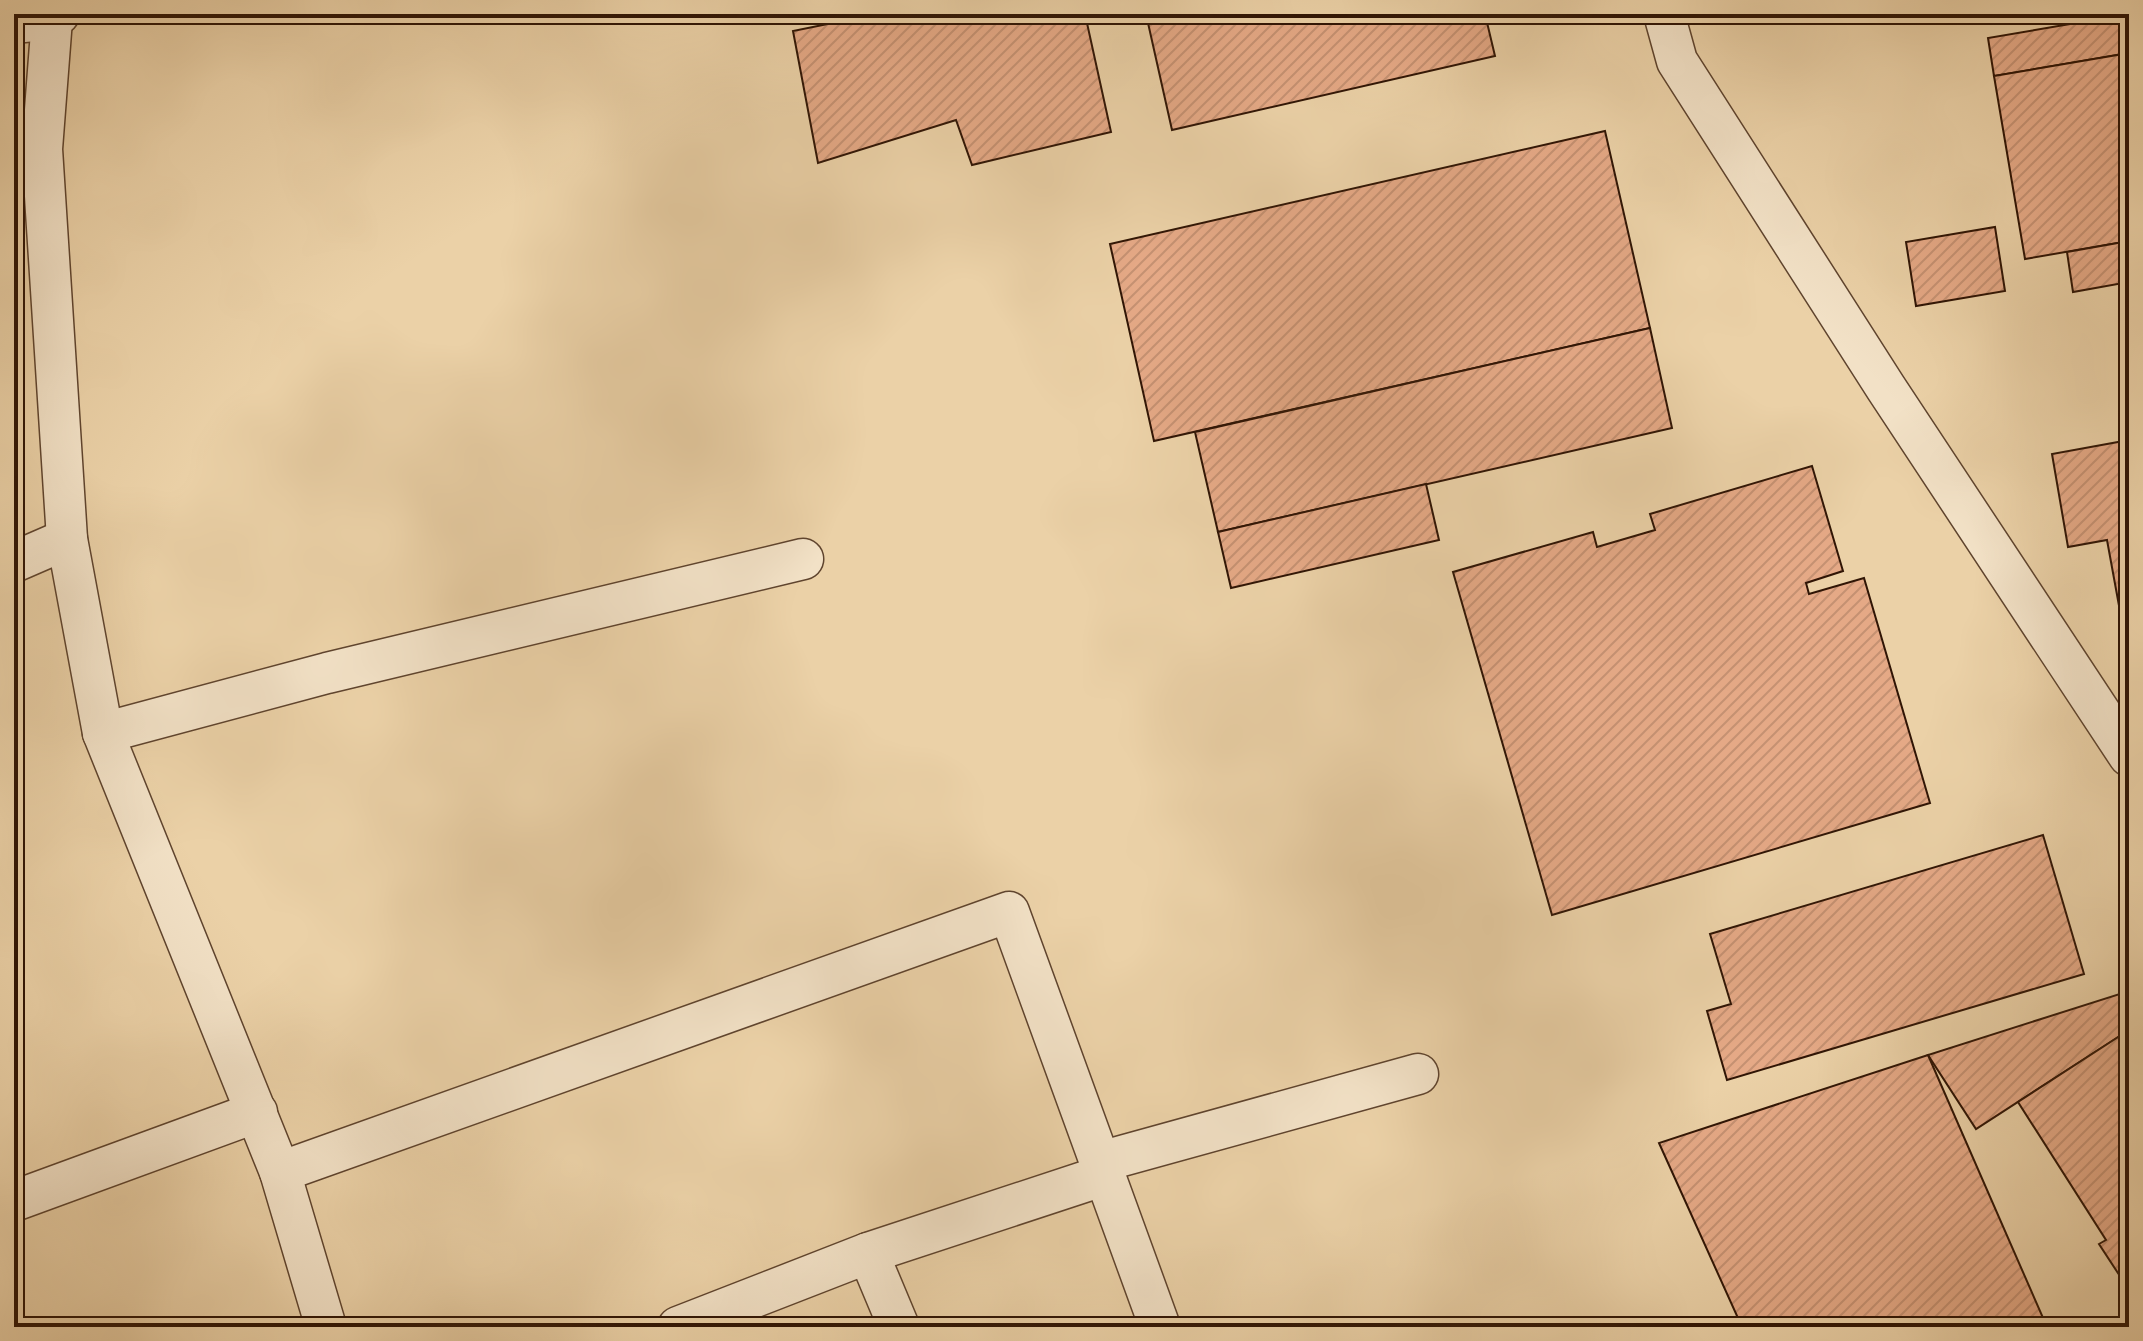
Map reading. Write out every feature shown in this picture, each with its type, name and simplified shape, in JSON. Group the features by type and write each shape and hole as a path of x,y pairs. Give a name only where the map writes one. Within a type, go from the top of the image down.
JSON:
{"street":[{"path":"1664,14 1677,61 1886,388 2129,756"},
{"path":"42,18 42,149 67,539 103,733 280,1172 326,1327"},
{"path":"14,562 67,539"},
{"path":"103,733 327,673 803,559"},
{"path":"280,1172 1009,912 1160,1327"},
{"path":"678,1327 868,1253 1102,1169 1418,1074"},
{"path":"14,1201 257,1112"},
{"path":"868,1253 899,1327"}],"building":[{"path":"877,14 1085,14 1111,132 972,165 956,120 818,163 793,31"},
{"path":"1146,14 1485,14 1495,56 1172,130"},
{"path":"2129,14 2129,53 1994,76 1988,38"},
{"path":"2129,53 2129,241 2025,259 1994,76"},
{"path":"1605,131 1650,328 1154,441 1110,244"},
{"path":"1995,227 2005,291 1916,306 1906,242"},
{"path":"2129,241 2129,282 2073,292 2067,252"},
{"path":"1650,328 1672,428 1218,532 1195,432"},
{"path":"2129,440 2129,632 2124,633 2107,540 2068,547 2052,454"},
{"path":"1812,466 1843,571 1806,583 1809,594 1864,578 1930,803 1552,915 1453,572 1593,532 1597,547 1655,530 1650,514"},
{"path":"1426,484 1439,540 1231,588 1218,532"},
{"path":"2043,835 2084,974 1727,1080 1707,1011 1731,1004 1710,934"},
{"path":"2129,991 2129,1030 1976,1129 1928,1055"},
{"path":"2129,1030 2129,1290 2099,1244 2106,1240 2018,1102"},
{"path":"1928,1055 2047,1327 1742,1327 1659,1143"}]}
